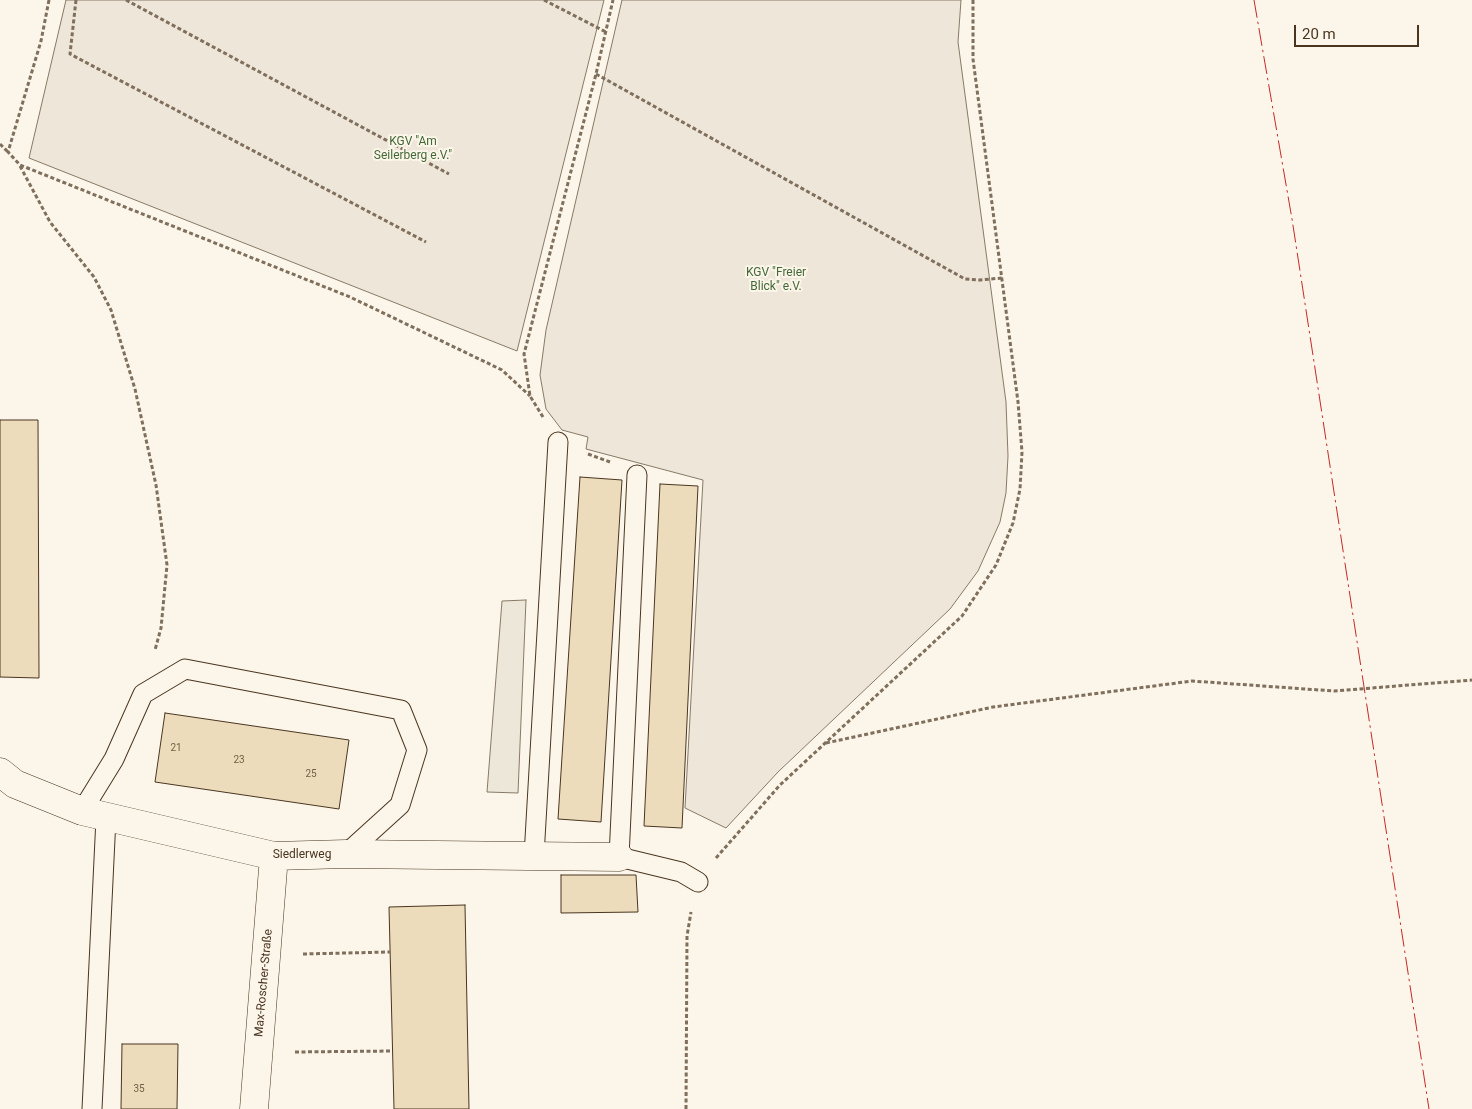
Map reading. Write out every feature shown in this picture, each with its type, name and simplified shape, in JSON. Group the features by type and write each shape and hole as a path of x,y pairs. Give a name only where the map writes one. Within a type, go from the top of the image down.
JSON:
{"street":[{"name":"Siedlerweg","path":"0,772 15,784 94,815 274,856 346,854 619,857"},
{"name":"Max-Roscher-Straße","path":"254,1109 274,856"}],"lane":[{"path":"534,856 558,442"},
{"path":"638,475 619,857 681,872 698,882"},
{"path":"92,1109 94,815 114,759 143,694 186,670 401,710 417,750 400,805 346,854"}],"path":[{"path":"8,152 41,41 49,0"},
{"path":"76,0 70,54 426,242"},
{"path":"126,0 449,174"},
{"path":"544,0 606,32"},
{"path":"530,396 524,354 596,74 612,0"},
{"path":"686,1109 688,936 698,882 722,851 780,785 962,616 996,565 1013,523 1020,489 1022,452 1002,278 973,59 974,0"},
{"path":"596,74 965,279 1002,278"},
{"path":"0,144 20,165 50,222 94,277 111,310 135,389 156,485 167,565 160,628 143,694"},
{"path":"20,165 350,297 502,370 530,396 558,442 638,475"},
{"path":"825,743 993,707 1192,681 1334,691 1472,680"},
{"path":"266,954 390,952"},
{"path":"258,1052 392,1051"}],"green space":[{"name":"KGV \"Am Seilerberg e.V.\"","path":"66,0 604,0 517,351 29,158"},
{"name":"KGV \"Freier Blick\" e.V.","path":"622,0 961,0 958,42 1006,402 1008,456 1006,493 1000,522 978,571 950,609 778,772 726,828 685,808 703,480 586,449 588,437 562,430 546,409 540,375 546,330"}],"shaded area":[{"path":"526,600 518,793 487,792 502,601"}],"building":[{"path":"0,420 38,420 39,678 0,677"},
{"path":"580,477 622,480 601,822 558,819"},
{"path":"660,484 698,486 682,828 644,826"},
{"path":"165,713 349,740 339,809 155,782"},
{"path":"561,875 636,875 638,912 561,913"},
{"path":"465,905 469,1109 394,1109 389,907"},
{"path":"122,1044 178,1044 177,1109 121,1109"}],"power":[{"path":"1254,0 1292,219 1429,1109"}]}
